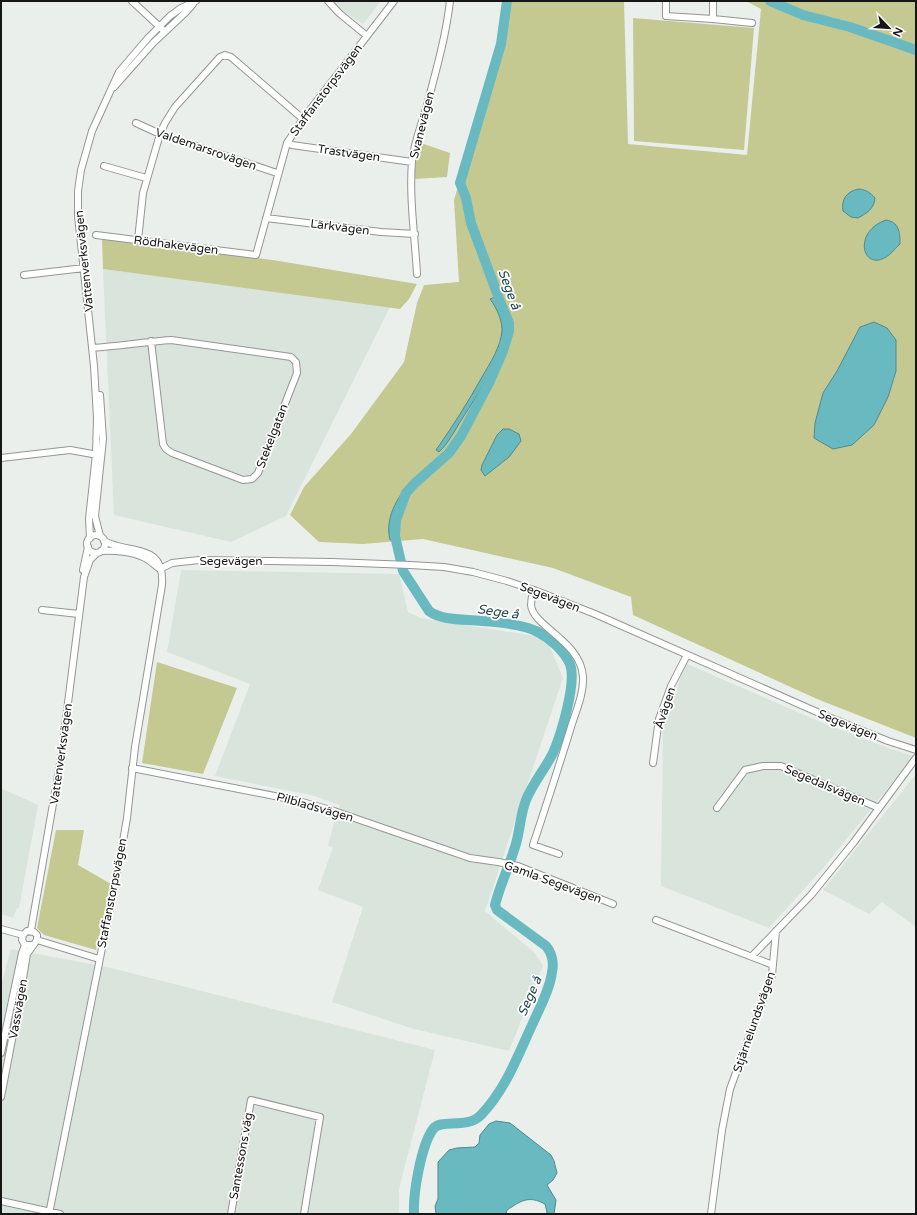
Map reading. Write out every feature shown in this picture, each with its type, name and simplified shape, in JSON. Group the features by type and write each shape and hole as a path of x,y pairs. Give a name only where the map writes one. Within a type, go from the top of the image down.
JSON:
{"street":[{"path":"132,1 165,32"},
{"path":"328,1 338,13 367,36"},
{"name":"Staffanstorpsvägen","path":"256,255 286,143 303,118 394,1"},
{"name":"Svanevägen","path":"418,274 412,202 412,162 418,132 448,22 450,1"},
{"path":"666,1 666,16 752,23"},
{"path":"713,1 713,19"},
{"name":"Vattenverksvägen","path":"102,538 95,516 101,413 98,374 94,366 78,216 78,191 81,170 92,131 119,72 160,26 181,8 196,2"},
{"name":"Vattenverksvägen","path":"112,89 124,77 143,53 196,2"},
{"path":"138,240 142,193 160,134 170,115 181,100 220,57 229,56 234,59 303,118"},
{"name":"Valdemarsrovägen","path":"136,123 160,134 277,174"},
{"name":"Trastvägen","path":"286,143 412,162"},
{"path":"104,166 146,178"},
{"name":"Lärkvägen","path":"266,218 381,232 415,234"},
{"name":"Rödhakevägen","path":"96,235 256,255"},
{"path":"24,275 84,268"},
{"name":"Stekelgatan","path":"92,348 151,341 171,340 291,356 296,362 297,373 258,473 252,479 243,480 172,454 166,450 163,444 151,341"},
{"path":"1,458 70,450 99,455"},
{"name":"Vattenverksvägen","path":"90,538 89,514 99,455"},
{"path":"93,535 116,546 148,553 157,559 160,569 140,556 112,551 90,551 87,542 93,535"},
{"path":"99,552 105,546 102,538"},
{"name":"Vattenverksvägen","path":"84,578 83,569 88,547"},
{"name":"Vattenverksvägen","path":"31,930 62,758 84,578 90,560 99,552"},
{"name":"Segevägen","path":"160,569 172,563 199,560 400,564 444,567 473,572 534,590 595,614 826,716 888,741 916,750"},
{"name":"Staffanstorpsvägen","path":"49,1213 123,839 132,768 162,585 162,574 160,569"},
{"path":"534,590 531,604 534,613 544,624 563,639 573,652 580,665 583,677 580,697 533,845 559,854"},
{"path":"42,610 79,614"},
{"name":"Åvägen","path":"653,763 658,719 671,686 687,655"},
{"path":"752,956 811,895 854,842 916,758"},
{"name":"Segedalsvägen","path":"717,808 745,770 763,766 781,766 879,808"},
{"name":"Pilbladsvägen","path":"132,768 295,800 334,811 470,858 496,861"},
{"name":"Gamla Segevägen","path":"496,861 518,866 613,904"},
{"path":"656,920 774,965"},
{"path":"1,929 23,935"},
{"path":"35,943 36,934 31,930 27,931 23,935 22,940 25,945 35,943 99,959"},
{"name":"Stjärnelundsvägen","path":"711,1214 722,1130 730,1089 769,985 774,965 776,931"},
{"name":"Vassvägen","path":"1,1097 27,954 35,943"},
{"name":"Vassvägen","path":"1,1053 25,945"},
{"name":"Santessons väg","path":"230,1214 251,1100 320,1117 304,1214"},
{"path":"1,1201 49,1213 60,1214"}],"shaded area":[{"path":"332,1 381,1 363,24 337,7"},
{"path":"103,269 390,307 286,516 231,542 114,515"},
{"path":"181,570 399,574 408,612 421,618 536,636 550,647 563,678 485,911 535,953 543,966 509,1051 414,1029 332,1002 363,907 318,890 333,847 328,846 340,805 311,795 215,776 250,684 167,652"},
{"path":"685,663 823,723 891,749 914,756 824,867 769,928 661,886 663,730"},
{"path":"916,774 916,927 882,902 869,914 823,890"},
{"path":"1,788 38,805 19,908 17,908 13,918 1,914"},
{"path":"11,949 107,967 435,1050 399,1189 399,1214 1,1214 1,985"}],"green space":[{"path":"507,1 624,1 628,144 747,155 761,9 746,1 916,1 916,738 817,699 633,615 631,597 553,568 423,539 363,544 319,542 290,515 304,487 351,434 404,362 417,303 424,285 459,282 454,200 501,44"},
{"path":"633,18 754,28 744,150 634,141"},
{"path":"418,142 450,153 447,177 414,179"},
{"path":"102,239 273,260 417,284 409,299 400,309 103,269"},
{"path":"157,662 237,688 203,774 142,763"},
{"path":"56,830 84,830 78,865 111,884 96,950 44,935 37,928"}],"water":[{"path":"859,189 871,194 875,198 874,202 870,210 858,218 851,217 843,211 844,199 851,192"},
{"path":"886,220 894,223 898,228 900,244 889,255 880,260 873,260 867,256 865,242 868,233 875,226"},
{"path":"495,297 507,322 506,335 502,347 490,373 451,437 439,452 436,450 471,396 500,343 502,330 500,317 490,299"},
{"path":"874,322 887,328 896,340 896,371 888,397 874,425 852,445 833,449 814,438 815,423 823,393 837,371 860,327"},
{"path":"503,429 509,429 519,434 521,441 509,457 485,476 481,470 482,465 497,435"},
{"path":"415,477 417,479 405,493 394,514 392,540 390,540 389,522 391,514 404,490"},
{"path":"496,1121 510,1123 551,1155 557,1173 553,1180 547,1185 556,1200 554,1214 546,1214 545,1204 539,1201 525,1200 507,1210 506,1214 436,1214 435,1206 438,1199 438,1162 449,1150 475,1147 479,1143 480,1135 489,1124"}],"waterway":[{"name":"Sege å","path":"414,1214 415,1194 421,1158 433,1129 442,1124 468,1122 481,1115 490,1105 498,1094 517,1059 542,1004 553,969 551,955 546,946 497,910 495,905 515,847 526,800 553,753 560,734 570,695 572,672 570,664 557,646 538,632 503,623 447,618 429,611 403,571 395,536 396,520 406,493 449,453 461,436 489,383 503,351 509,331 509,323 471,223 466,198 460,183 501,44 507,1"},
{"name":"Sege å","path":"770,1 803,15 850,27 916,50"}]}
